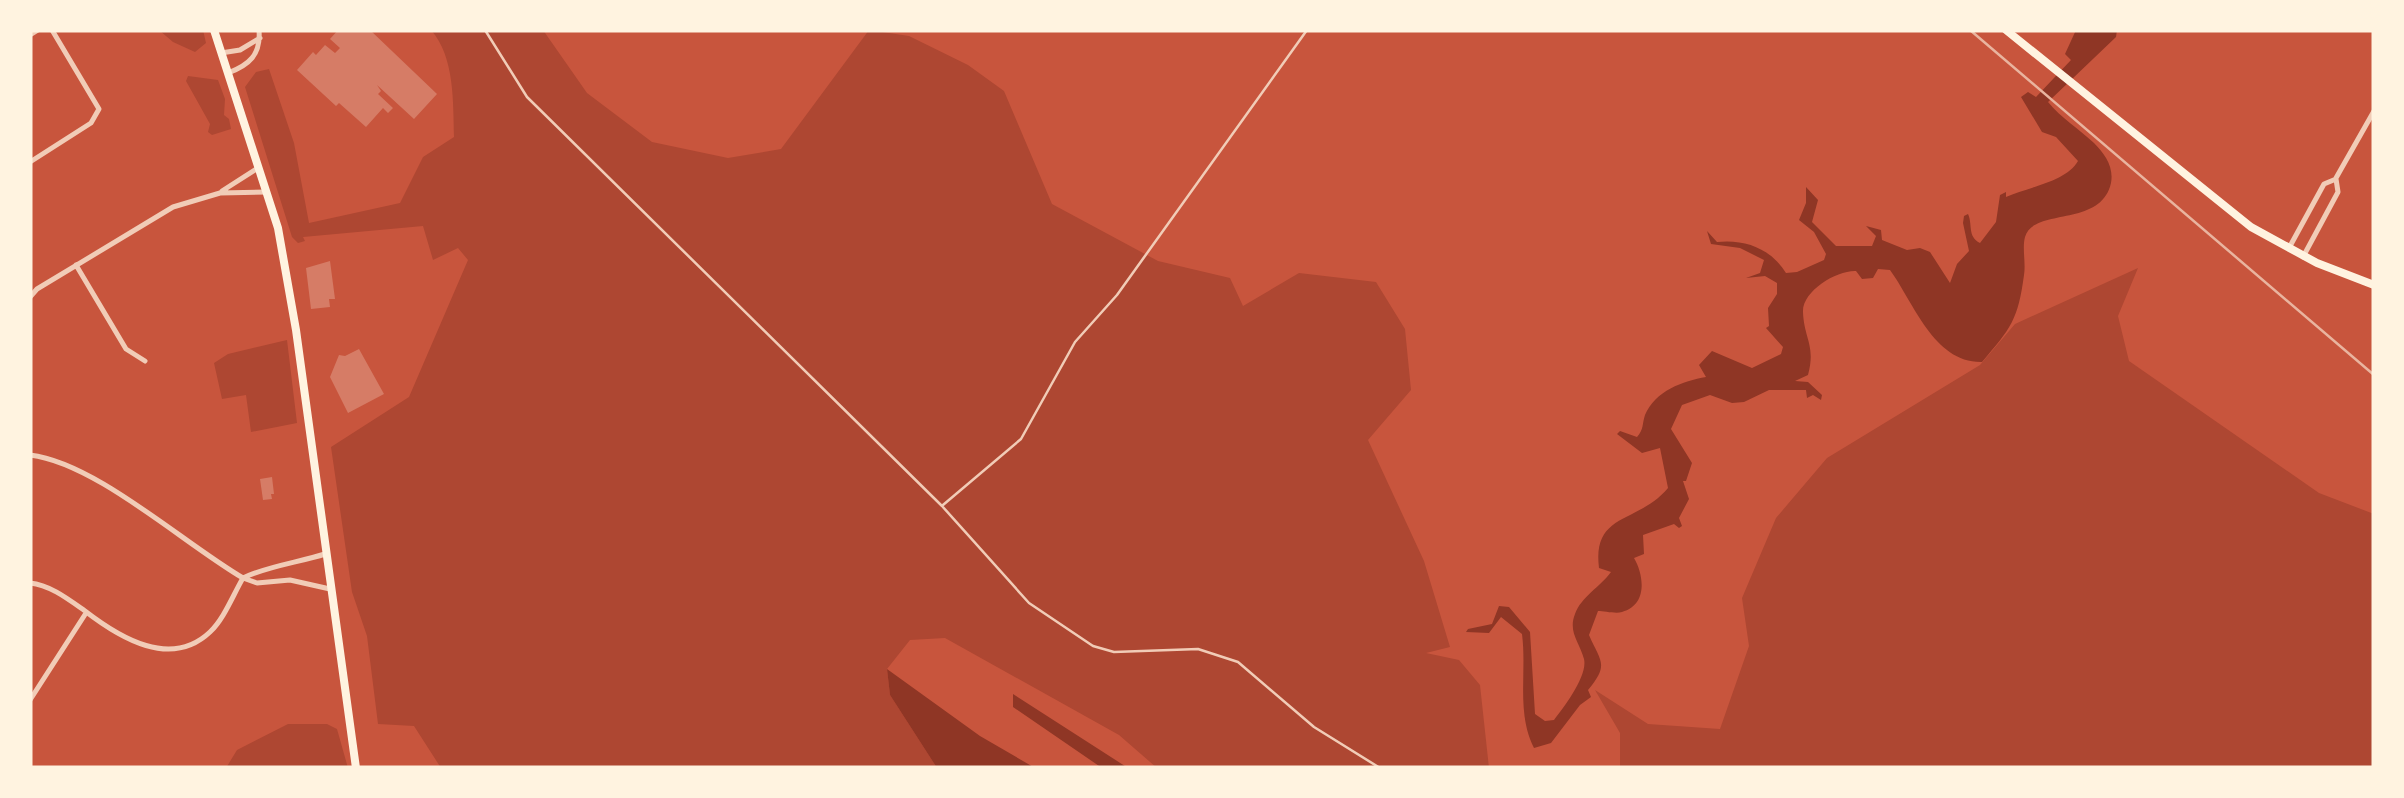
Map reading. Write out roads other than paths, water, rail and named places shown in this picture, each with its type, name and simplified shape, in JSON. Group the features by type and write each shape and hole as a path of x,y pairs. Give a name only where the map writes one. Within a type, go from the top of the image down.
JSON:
{"main road":[{"path":"214,30 278,228 296,330 356,768"},
{"path":"2006,30 2229,212 2288,250 2374,285"}],"street":[{"path":"30,35 38,30"},
{"path":"30,162 92,123 99,110 52,30"},
{"path":"228,74 251,62 258,51 258,30"},
{"path":"221,53 240,50 260,38"},
{"path":"2303,257 2338,192 2336,179 2374,111"},
{"path":"220,193 258,168"},
{"path":"2288,250 2324,184 2336,179"},
{"path":"30,297 37,289 173,207 220,193 267,192"},
{"path":"76,266 126,348 145,362"},
{"path":"30,455 81,470 243,578 257,583 290,580 333,590"},
{"path":"30,583 41,584 150,649 169,651 190,645 212,631 243,578 328,553"},
{"path":"288,566 290,580"},
{"path":"30,700 86,613"}],"lane":[{"path":"484,30 527,97 942,506 1029,603 1093,646 1114,652 1198,648 1238,662 1314,726 1380,768"},
{"path":"942,506 1021,439 1075,342 1129,279 1308,30"}],"railway":[{"path":"1970,30 2374,375"}]}
